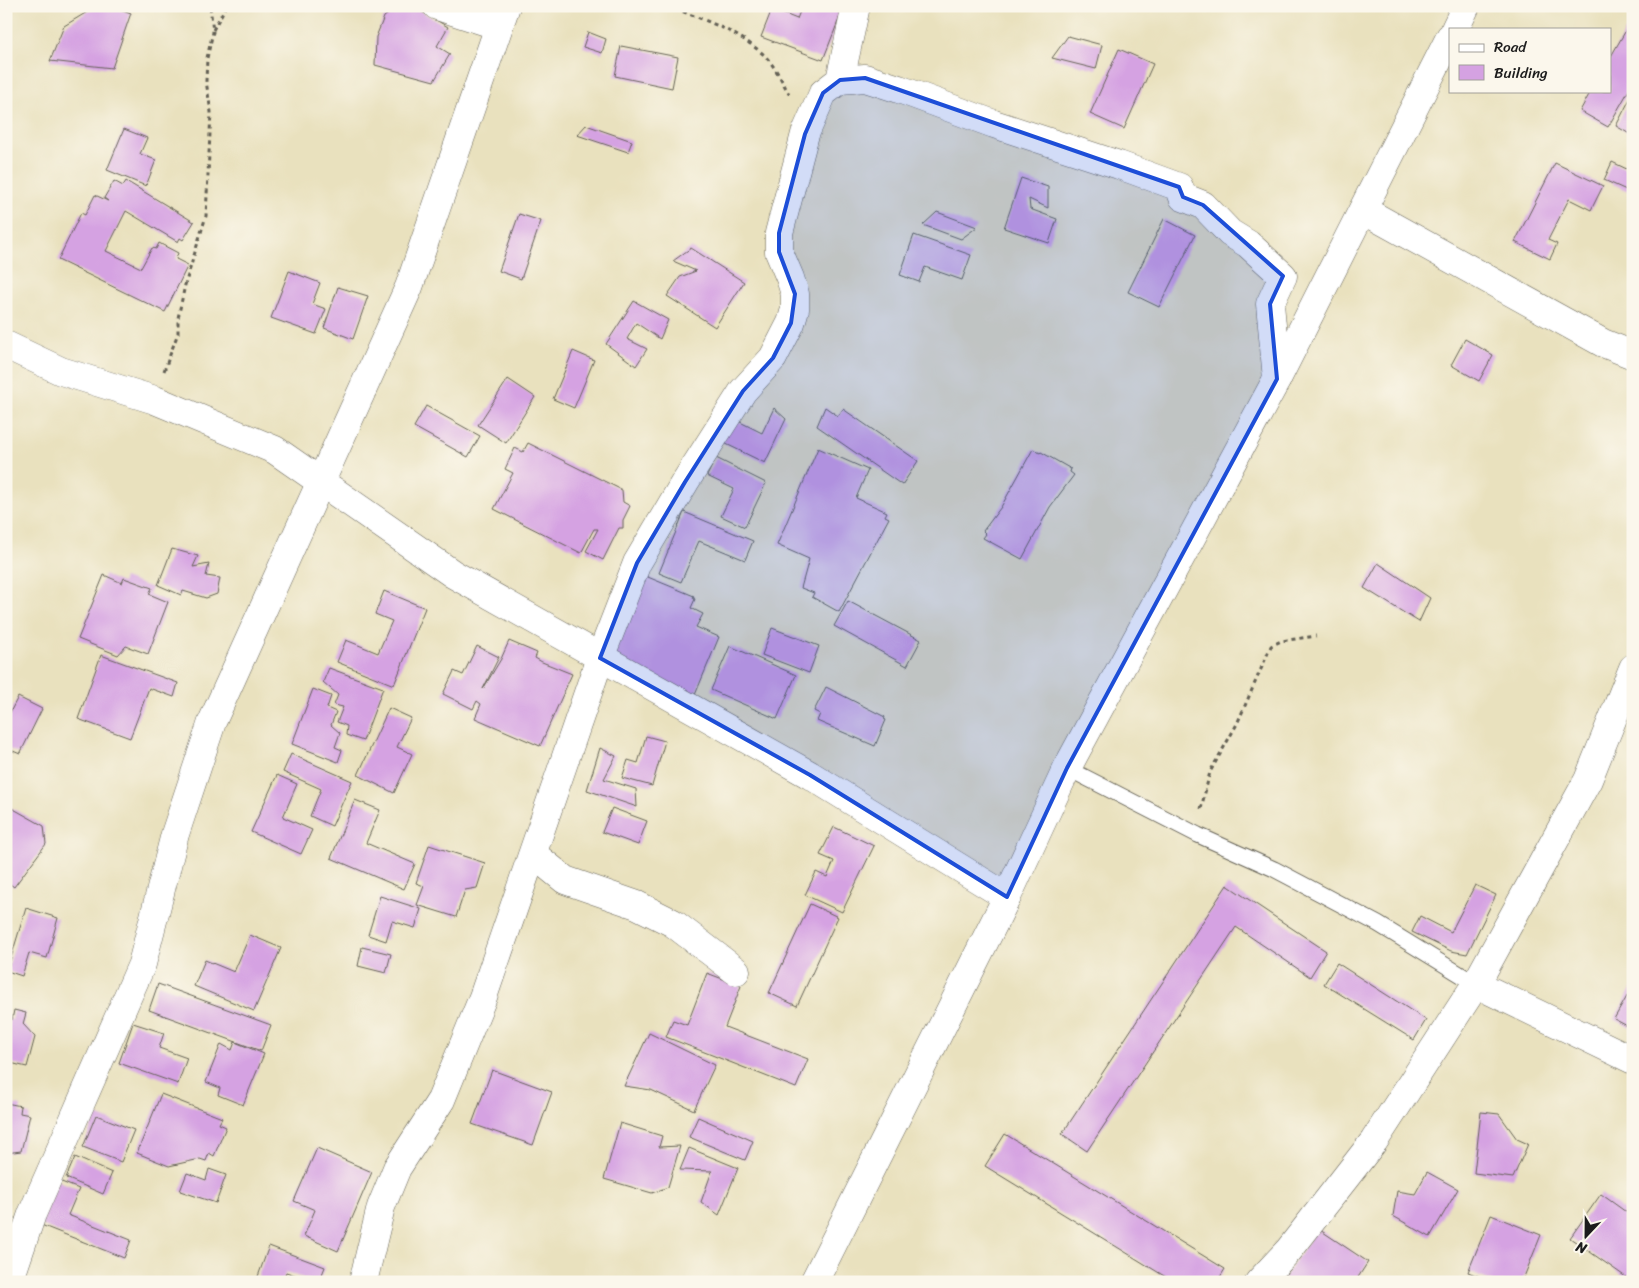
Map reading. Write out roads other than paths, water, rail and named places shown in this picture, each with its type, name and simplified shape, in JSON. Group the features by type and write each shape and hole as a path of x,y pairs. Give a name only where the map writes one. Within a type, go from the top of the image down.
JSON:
{"street":[{"path":"8,1282 32,1214 142,964 175,834 212,722 409,287 503,16 437,6"},
{"path":"840,80 856,6"},
{"path":"1455,28 1466,6"},
{"path":"814,1282 1007,897 1067,768 1277,379 1449,40"},
{"path":"363,1282 381,1207 397,1168 441,1100 483,997 600,658 637,563 685,482 744,392 772,358 790,323 795,309 794,294 790,278 779,252 779,233 805,134 823,93 840,80 865,78 1179,187 1183,197 1203,205 1230,233 1248,244 1282,276 1270,304 1277,379"},
{"path":"1363,210 1603,343 1633,355"},
{"path":"6,345 61,371 155,400 275,450 453,574 810,775 1007,897"},
{"path":"1259,1282 1289,1250 1374,1141 1476,984 1588,780 1633,668"},
{"path":"533,854 566,880 637,905 673,923 736,971"},
{"path":"1476,984 1633,1060"}],"lane":[{"path":"1067,768 1198,835 1274,869 1370,919 1476,984"}]}
